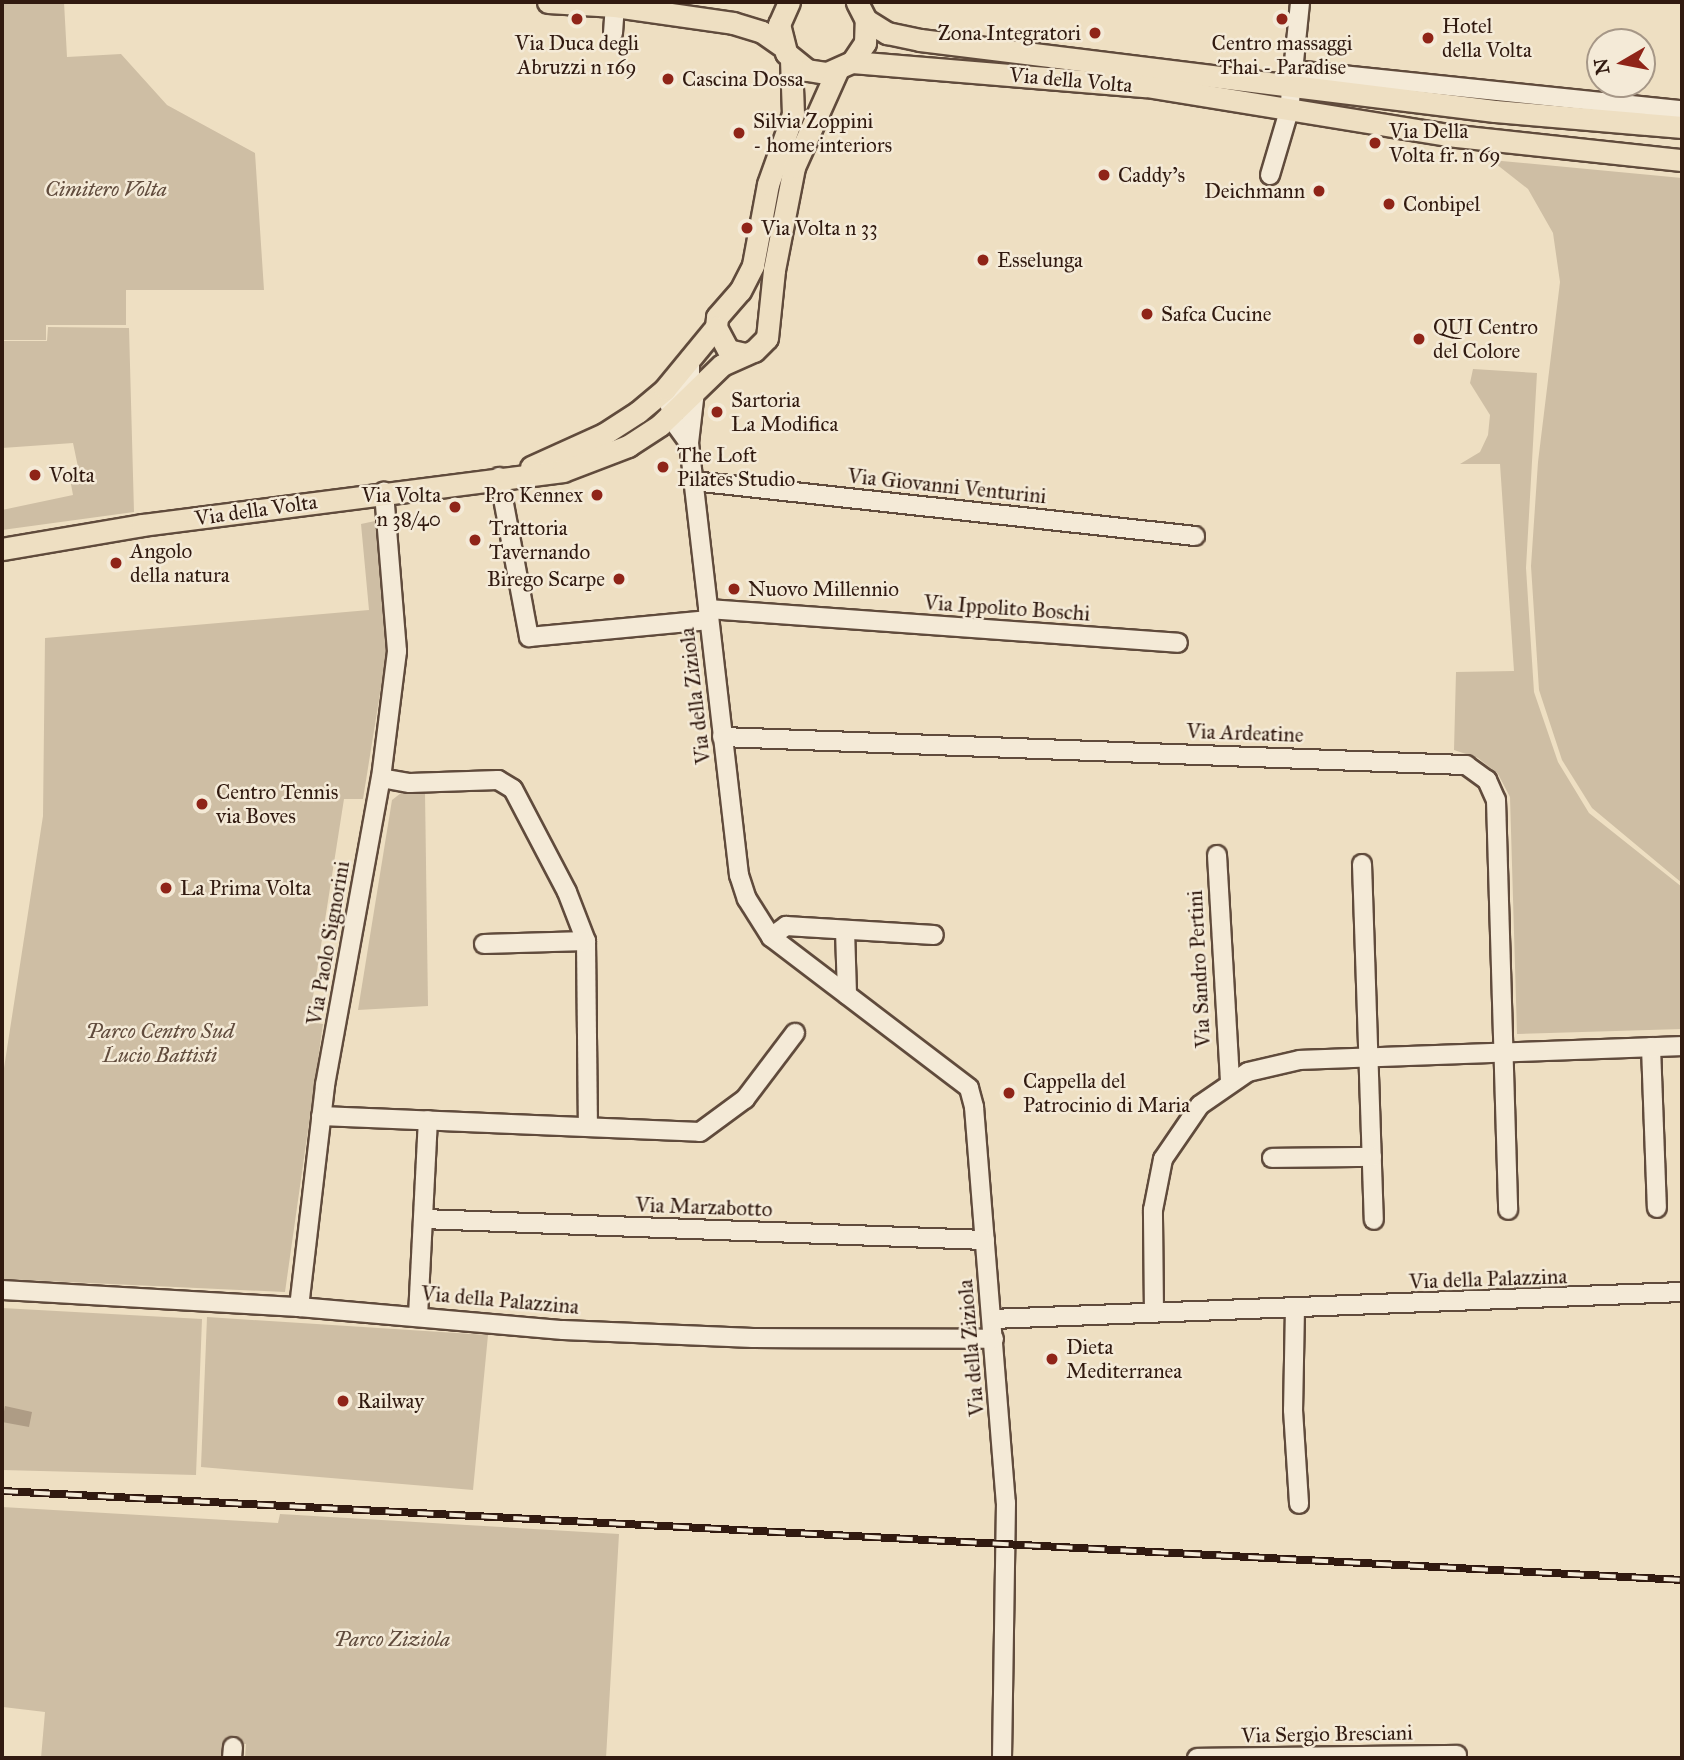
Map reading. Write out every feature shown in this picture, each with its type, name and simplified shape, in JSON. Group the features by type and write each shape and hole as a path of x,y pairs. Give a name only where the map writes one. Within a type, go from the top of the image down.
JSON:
{"main road":[{"path":"548,2 615,6 733,23 762,32 787,53"},
{"name":"Via della Volta","path":"505,477 621,423 653,400 716,327 717,317 731,302 752,265 768,184 793,114 787,53 779,24 789,2"},
{"name":"Via della Volta","path":"862,11 887,33 920,40 1293,78 1682,127"},
{"name":"Via della Volta","path":"2,549 384,492 563,471 593,462 644,436 722,365 745,354 767,338 767,316 794,166 844,67 865,43 862,11"},
{"name":"Via della Volta","path":"787,53 807,70 844,67 1146,86 1447,135 1682,160"},
{"path":"731,302 756,303 767,316"},
{"path":"716,327 728,349 745,354"}],"street":[{"path":"1270,175 1289,111 1300,2"},
{"path":"613,33 615,6"},
{"name":"Via della Volta","path":"1293,78 1682,110"},
{"path":"688,443 672,413 670,397 690,375 690,358"},
{"path":"688,443 695,391"},
{"name":"Via della Ziziola","path":"688,443 739,875 753,911 771,937 969,1088 994,1339 1007,1545 1002,1758"},
{"name":"Via Ippolito Boschi","path":"505,477 529,637 708,615 1178,643"},
{"name":"Via Giovanni Venturini","path":"693,481 1195,536"},
{"name":"Via Paolo Signorini","path":"299,1307 321,1116 381,778 397,651 384,492"},
{"name":"Via Ardeatine","path":"722,737 1466,765 1487,780 1496,800 1502,1052"},
{"path":"381,778 410,783 498,780 513,789 567,892 586,941 588,1126"},
{"name":"Via Sandro Pertini","path":"1216,855 1230,1081"},
{"path":"1362,864 1374,1220"},
{"path":"771,937 786,926 934,935"},
{"path":"845,930 847,995"},
{"path":"484,944 586,941"},
{"path":"321,1116 700,1132 746,1099 795,1033"},
{"path":"1154,1314 1153,1210 1163,1158 1200,1105 1230,1081 1274,1063 1682,1046"},
{"path":"1651,1047 1657,1208"},
{"path":"1502,1052 1508,1209"},
{"path":"418,1316 428,1120"},
{"path":"1272,1158 1372,1157"},
{"name":"Via Marzabotto","path":"423,1219 985,1240"},
{"name":"Via della Palazzina","path":"2,1290 299,1307 563,1330 739,1338 994,1339"},
{"name":"Via della Palazzina","path":"992,1319 1682,1292"},
{"path":"1295,1308 1293,1410 1299,1504"},
{"name":"Via Sergio Bresciani","path":"1197,1758 1457,1755"}],"green space":[{"name":"Cimitero Volta","path":"2,2 64,2 67,57 121,54 167,105 255,153 264,290 126,290 126,325 46,325 46,340 2,340"},
{"path":"1491,160 1682,178 1682,883 1592,808 1562,760 1539,690 1531,566 1538,462 1560,282 1553,233 1528,189"},
{"path":"48,327 129,328 134,512 2,530 2,510 73,495 70,479 78,467 73,443 2,448 2,341 47,341"},
{"path":"1473,369 1537,373 1526,568 1534,692 1558,762 1589,813 1682,887 1682,1029 1517,1034 1510,797 1498,774 1478,758 1454,750 1456,672 1514,671 1500,464 1460,464 1480,452 1488,435 1490,415 1470,383"},
{"name":"Parco Centro Sud Lucio Battisti","path":"375,521 387,650 363,799 344,799 309,1022 323,1024 285,1292 2,1279 2,1081 43,816 45,638 369,610 361,524"},
{"path":"425,792 428,1006 358,1010 392,800 401,793"},
{"path":"2,1308 202,1319 196,1475 2,1470"},
{"name":"Railway","path":"207,1317 488,1335 473,1490 201,1467"},
{"name":"Parco Ziziola","path":"2,1507 278,1523 280,1514 619,1534 606,1758 245,1758 246,1744 224,1743 223,1758 41,1758 45,1712 3,1707 2,1721"}],"shaded area":[{"path":"5,1406 32,1412 29,1427 2,1422"}],"railway":[{"path":"2,1491 1682,1580"}],"place":[{"name":"Via Duca degli Abruzzi n 169","path":"577,19"},
{"name":"Centro massaggi Thai - Paradise","path":"1282,19"},
{"name":"Zona Integratori","path":"1095,33"},
{"name":"Hotel della Volta","path":"1428,38"},
{"name":"Cascina Dossa","path":"668,79"},
{"name":"Silvia Zoppini - home interiors","path":"739,133"},
{"name":"Via Della Volta fr. n 69","path":"1375,143"},
{"name":"Caddy's","path":"1104,175"},
{"name":"Deichmann","path":"1319,191"},
{"name":"Conbipel","path":"1389,204"},
{"name":"Via Volta n 33","path":"747,228"},
{"name":"Esselunga","path":"983,260"},
{"name":"Safca Cucine","path":"1147,314"},
{"name":"QUI Centro del Colore","path":"1419,339"},
{"name":"Sartoria La Modifica","path":"717,412"},
{"name":"The Loft Pilates Studio","path":"663,467"},
{"name":"Volta","path":"35,475"},
{"name":"Pro Kennex","path":"597,495"},
{"name":"Via Volta n 38/40","path":"455,507"},
{"name":"Trattoria Tavernando","path":"475,540"},
{"name":"Angolo della natura","path":"116,563"},
{"name":"Birego Scarpe","path":"619,579"},
{"name":"Nuovo Millennio","path":"734,589"},
{"name":"Centro Tennis via Boves","path":"202,804"},
{"name":"La Prima Volta","path":"166,888"},
{"name":"Cappella del Patrocinio di Maria","path":"1009,1093"},
{"name":"Dieta Mediterranea","path":"1052,1359"},
{"name":"Railway","path":"343,1401"}]}
